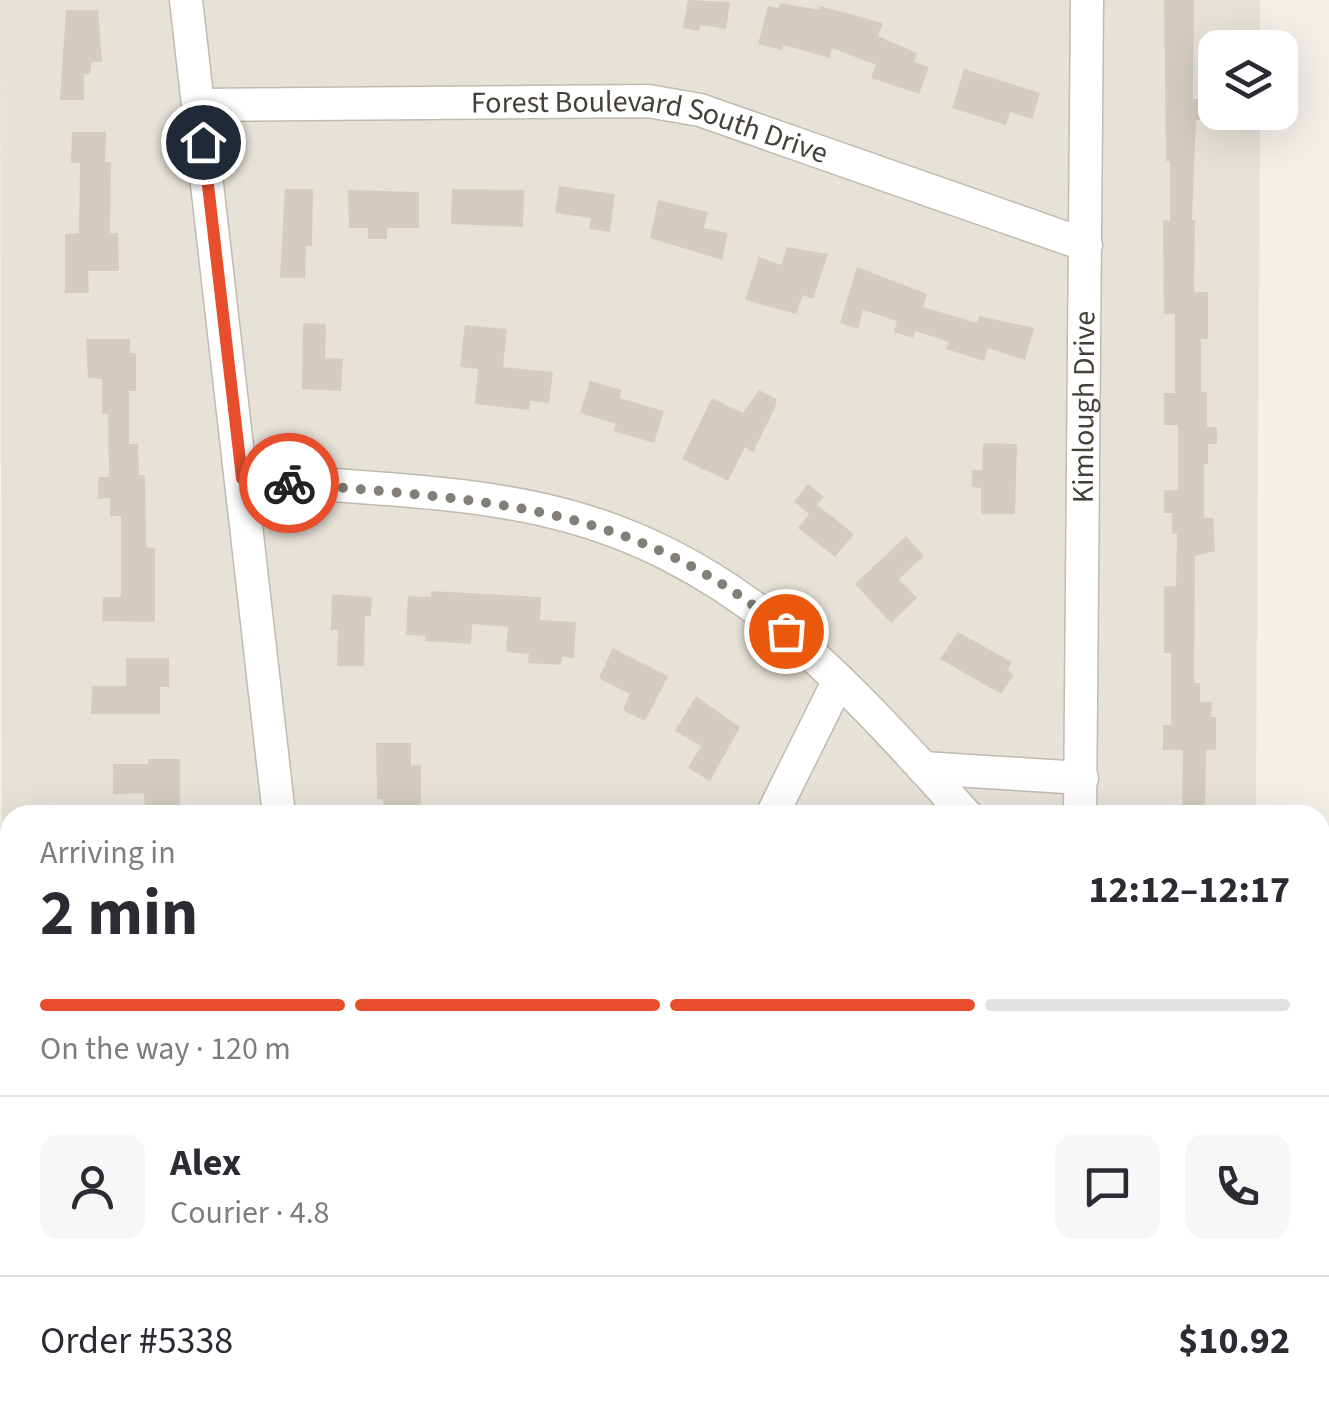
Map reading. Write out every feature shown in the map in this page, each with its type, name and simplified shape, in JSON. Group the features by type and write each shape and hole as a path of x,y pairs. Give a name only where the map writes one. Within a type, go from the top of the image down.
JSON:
{"street":[{"path":"186,0 279,805"},
{"name":"Kimlough Drive","path":"1081,805 1087,0"},
{"name":"Forest Boulevard South Drive","path":"198,105 648,101 713,114 1086,245"},
{"path":"242,478 522,506 611,528 712,576 765,614 838,682 957,805"},
{"path":"777,805 838,682"},
{"path":"922,768 1082,778"}],"shaded area":[{"path":"0,0 1260,0 1260,30 1198,30 1198,130 1260,130 1256,805 2,805"}],"building":[{"path":"688,0 730,2 726,29 700,25 699,31 683,28"},
{"path":"1164,0 1194,0 1193,99 1198,99 1198,120 1192,220 1194,292 1208,292 1208,339 1201,339 1201,392 1207,392 1207,427 1217,427 1217,444 1208,444 1208,464 1204,464 1204,518 1213,518 1215,551 1195,556 1194,683 1200,683 1200,702 1212,702 1211,717 1216,717 1216,750 1206,750 1205,805 1182,805 1183,750 1163,750 1163,725 1171,725 1171,653 1164,653 1164,586 1176,586 1177,534 1172,534 1172,513 1164,513 1164,490 1178,490 1178,425 1164,425 1164,393 1175,393 1175,314 1164,314 1163,220 1170,221 1170,161 1166,161"},
{"path":"781,3 819,10 820,6 883,23 878,36 917,53 914,62 929,67 919,94 871,78 876,65 832,48 830,58 783,45 782,50 758,44 768,6 778,8"},
{"path":"66,10 98,10 102,62 92,62 90,74 84,74 84,100 60,100"},
{"path":"964,69 1040,93 1032,119 1010,112 1006,125 952,108"},
{"path":"72,132 106,132 105,162 111,162 110,233 118,233 119,271 88,271 89,293 65,293 65,234 79,233 80,163 71,163"},
{"path":"559,186 615,194 610,232 589,229 591,218 555,213"},
{"path":"285,189 313,189 312,246 306,246 305,278 280,278"},
{"path":"452,189 524,190 523,227 451,224"},
{"path":"348,190 419,192 419,228 387,228 387,239 368,239 368,228 349,228"},
{"path":"658,200 708,212 704,228 728,233 722,260 650,238"},
{"path":"787,247 828,254 813,299 803,295 796,314 745,300 759,257 781,265"},
{"path":"857,267 927,294 923,307 977,323 979,316 1034,328 1025,360 988,348 984,361 946,349 949,342 915,331 913,338 894,332 897,321 863,310 858,329 840,323"},
{"path":"303,323 326,324 325,358 343,359 341,391 302,389"},
{"path":"465,325 507,329 503,367 553,372 549,403 530,401 529,410 475,404 478,369 460,367"},
{"path":"86,339 130,339 130,353 136,353 136,391 129,391 129,444 138,444 139,475 145,475 146,547 155,548 155,622 102,621 103,597 121,597 121,516 110,516 110,498 98,499 98,477 109,477 108,414 102,414 102,379 88,378"},
{"path":"590,381 622,390 620,398 664,411 654,443 614,431 616,424 580,413"},
{"path":"759,390 777,399 775,408 753,452 745,447 728,481 682,459 712,398 743,413"},
{"path":"983,443 1017,444 1015,514 981,514 981,488 972,487 972,470 982,470"},
{"path":"808,484 824,497 817,505 854,534 835,557 798,528 809,514 794,502"},
{"path":"906,536 924,556 899,579 917,598 891,623 855,584"},
{"path":"431,591 541,597 540,620 576,622 574,658 562,657 561,665 528,663 529,654 506,652 508,627 472,624 471,644 425,641 426,636 406,635 408,596 431,597"},
{"path":"332,594 372,597 371,616 365,616 364,666 337,666 338,630 331,630"},
{"path":"958,632 1012,662 1007,670 1014,675 1001,694 940,659"},
{"path":"613,648 668,676 645,721 623,710 630,694 599,678"},
{"path":"126,658 169,658 169,687 160,687 160,714 91,714 92,686 126,686"},
{"path":"696,696 740,727 710,781 688,768 701,746 675,731"},
{"path":"376,743 411,743 411,766 421,765 421,805 383,805 383,799 377,799"},
{"path":"148,759 180,759 180,805 145,805 144,793 113,794 113,764 148,764"}],"way so far":[{"path":"289,483 492,502 572,516 686,561 755,605 786,631"}],"route":[{"path":"203,142 242,478 289,483"}]}
